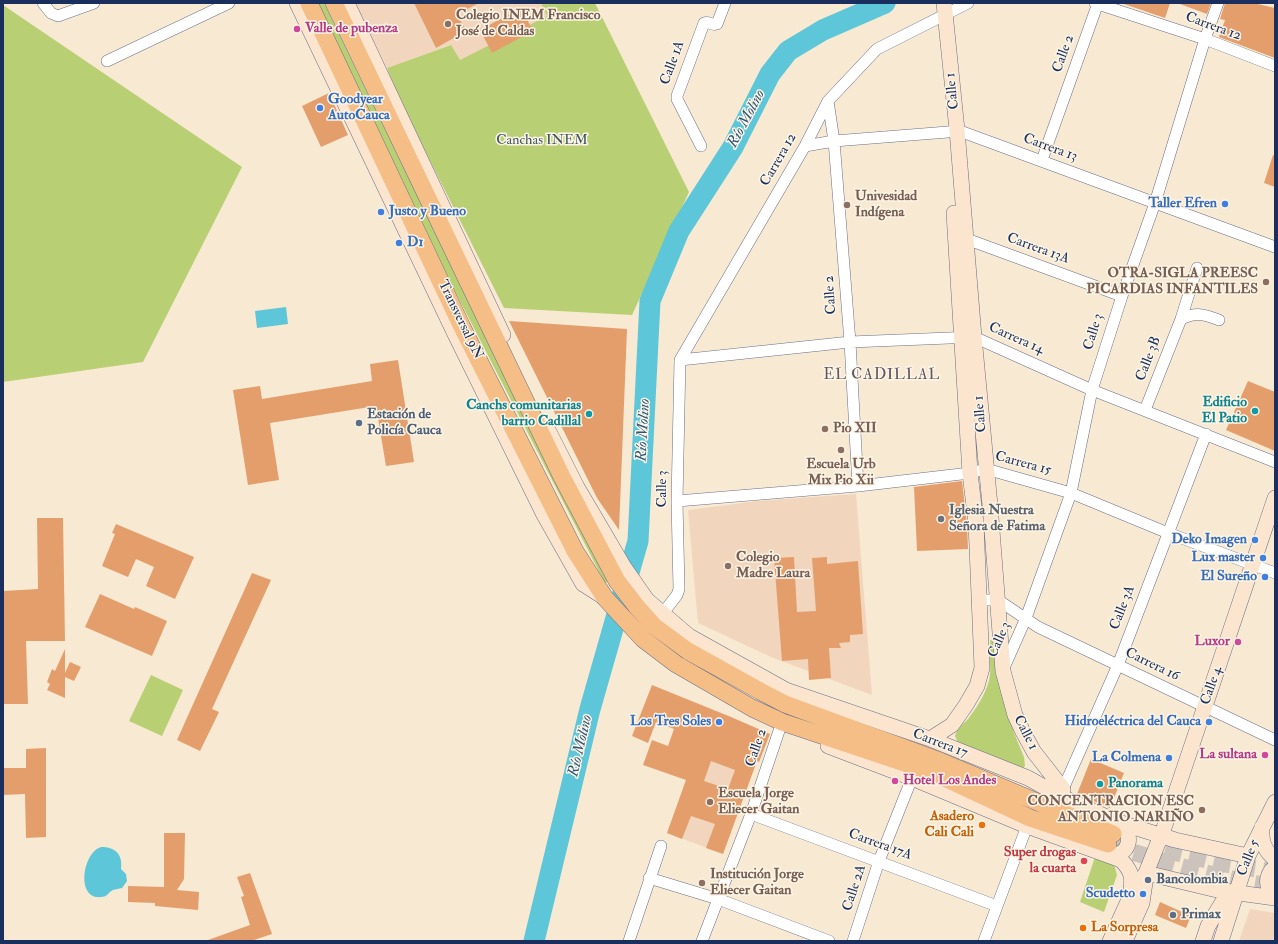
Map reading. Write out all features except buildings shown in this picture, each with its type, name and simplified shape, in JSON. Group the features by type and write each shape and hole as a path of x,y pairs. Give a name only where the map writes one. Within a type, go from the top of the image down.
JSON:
{"main road":[{"path":"297,3 454,332 543,513 583,584 605,598"},
{"name":"Transversal 9N","path":"309,3 462,327 575,551 605,598 630,625"},
{"name":"Transversal 9N","path":"334,3 562,477 620,574 642,603"},
{"name":"Transversal 9N","path":"347,3 533,399 620,574"},
{"name":"Calle 1","path":"930,739 952,725 966,706 977,686 982,668 976,522 970,473 968,337 961,237 942,12 935,3"},
{"name":"Calle 1","path":"968,337 986,469 1003,671 1015,715 1023,732 1034,752 1062,793"},
{"path":"533,399 535,421"},
{"name":"Calle 4","path":"1110,941 1130,897 1146,873 1160,836 1275,498"},
{"name":"Carrera 17","path":"642,603 662,613 689,636 786,690 930,739 1062,793 1111,839"},
{"name":"Carrera 17","path":"642,603 654,626 688,651 760,692 785,704 940,761 1111,839"},
{"name":"Carrera 17","path":"630,625 642,639 676,664 752,708 782,722 934,773 1030,818 1111,839 1160,836 1248,856"},
{"path":"782,722 787,730 912,778 1027,826 1111,839 1120,860 1129,870 1133,881 1130,897"},
{"name":"Calle 5","path":"1221,941 1248,856 1275,802"},
{"path":"1262,827 1261,837 1264,846 1269,855 1275,860"},
{"path":"1275,867 1267,878 1267,885 1275,897"},
{"path":"1146,873 1235,893 1275,897"},
{"name":"Calle 4","path":"1124,941 1142,903 1146,873"},
{"name":"Calle 5","path":"1203,941 1208,926 1222,903 1235,893"}],"street":[{"path":"43,3 51,13 58,16 94,3"},
{"path":"107,61 229,3"},
{"name":"Calle 1A","path":"701,146 677,100 677,96 704,23 707,22 714,25 717,24 725,3"},
{"path":"942,12 968,3"},
{"name":"Carrera 12","path":"1097,3 1204,39 1275,66"},
{"name":"Calle 2","path":"1042,160 1097,3"},
{"name":"Calle 3","path":"1003,671 1026,618 1071,493 1092,390 1122,296 1155,203 1204,39 1218,3"},
{"name":"Carrera 12","path":"680,360 805,146 828,101 878,48 942,12"},
{"name":"Calle 2","path":"828,101 834,141 850,342 858,486"},
{"name":"Carrera 13","path":"805,146 834,141 953,131 1042,160 1275,247"},
{"name":"Carrera 13A","path":"961,237 1122,296"},
{"name":"Calle 3B","path":"1145,410 1180,319 1197,268"},
{"path":"1180,319 1192,314 1211,316 1219,320"},
{"name":"Carrera 14","path":"680,360 850,342 968,337 1092,390 1275,462"},
{"name":"Calle 3","path":"662,613 677,595 679,589 677,501 680,360"},
{"name":"Calle 3A","path":"1062,793 1118,665 1206,434"},
{"name":"Carrera 15","path":"677,501 858,486 970,473 986,469 1071,493 1168,533 1275,573"},
{"path":"980,600 998,600"},
{"name":"Carrera 16","path":"998,600 1038,627 1275,740"},
{"name":"Calle 2","path":"702,941 751,814 782,722"},
{"name":"Calle 2A","path":"853,941 879,861 912,778"},
{"name":"Carrera 17A","path":"751,814 997,906"},
{"path":"984,941 1027,826"},
{"path":"629,941 661,846"},
{"path":"649,878 718,899 829,941"}],"shaded area":[{"name":"Colegio INEM Francisco José de Caldas","path":"355,3 571,3 460,61 450,45 387,68"},
{"path":"856,494 872,695 771,657 698,623 688,510 758,501"},
{"name":"Escuela Jorge Eliecer Gaitan","path":"697,750 753,771 723,854 667,833"},
{"path":"1250,909 1275,913 1275,941 1239,941"}],"green space":[{"path":"314,3 324,3 430,220 611,579 605,583 442,266"},
{"name":"Canchas INEM","path":"541,3 595,3 689,192 632,315 504,308 401,103 387,68 451,45 460,60 547,16"},
{"path":"3,5 242,167 143,362 3,382"},
{"path":"993,639 1014,733 1024,757 1025,766 1022,769 958,743 955,736 977,707 986,689 990,674 990,641"},
{"path":"151,675 183,690 162,736 129,721"},
{"path":"1095,857 1114,864 1117,875 1104,912 1080,902"}],"water":[{"path":"286,307 288,324 257,328 255,311"},
{"path":"101,847 111,848 120,856 121,869 126,874 127,881 122,888 113,890 101,897 93,896 88,891 85,884 84,875 89,858"}],"waterway":[{"name":"Río Molino","path":"534,941 590,709 638,541 650,301 679,231 733,147 770,74 788,51 823,30 885,3"}],"tunnel":[{"path":"1110,845 1212,875 1275,887"},
{"path":"1165,850 1219,863 1275,872"}],"place":[{"name":"Colegio INEM Francisco José de Caldas","path":"448,24"},
{"name":"Valle de pubenza","path":"297,29"},
{"name":"Goodyear AutoCauca","path":"320,108"},
{"name":"Taller Efren","path":"1225,204"},
{"name":"Univesidad Indígena","path":"847,205"},
{"name":"Justo y Bueno","path":"381,212"},
{"name":"D1","path":"399,243"},
{"name":"OTRA-SIGLA PREESC PICARDIAS INFANTILES","path":"1266,282"},
{"name":"Edificio El Patio","path":"1255,411"},
{"name":"Canchs comunitarias barrio Cadillal","path":"589,414"},
{"name":"Estación de Policía Cauca","path":"359,423"},
{"name":"Pio XII","path":"825,429"},
{"name":"Escuela Urb Mix Pio Xii","path":"841,450"},
{"name":"Iglesia Nuestra Señora de Fatima","path":"941,519"},
{"name":"Deko Imagen","path":"1255,540"},
{"name":"Lux master","path":"1263,558"},
{"name":"Colegio Madre Laura","path":"728,566"},
{"name":"El Sureño","path":"1265,577"},
{"name":"Luxor","path":"1238,642"},
{"name":"Los Tres Soles","path":"719,722"},
{"name":"Hidroeléctrica del Cauca","path":"1209,722"},
{"name":"La sultana","path":"1265,755"},
{"name":"La Colmena","path":"1169,758"},
{"name":"Hotel Los Andes","path":"895,781"},
{"name":"Panorama","path":"1100,784"},
{"name":"Escuela Jorge Eliecer Gaitan","path":"710,802"},
{"name":"CONCENTRACION ESC ANTONIO NARIÑO","path":"1202,810"},
{"name":"Asadero Cali Cali","path":"982,825"},
{"name":"Super drogas la cuarta","path":"1084,861"},
{"name":"Bancolombia","path":"1148,880"},
{"name":"Institución Jorge Eliecer Gaitan","path":"702,883"},
{"name":"Scudetto","path":"1143,894"},
{"name":"Primax","path":"1173,915"},
{"name":"La Sorpresa","path":"1083,928"}],"district":[{"name":"EL CADILLAL","path":"882,376"}]}
